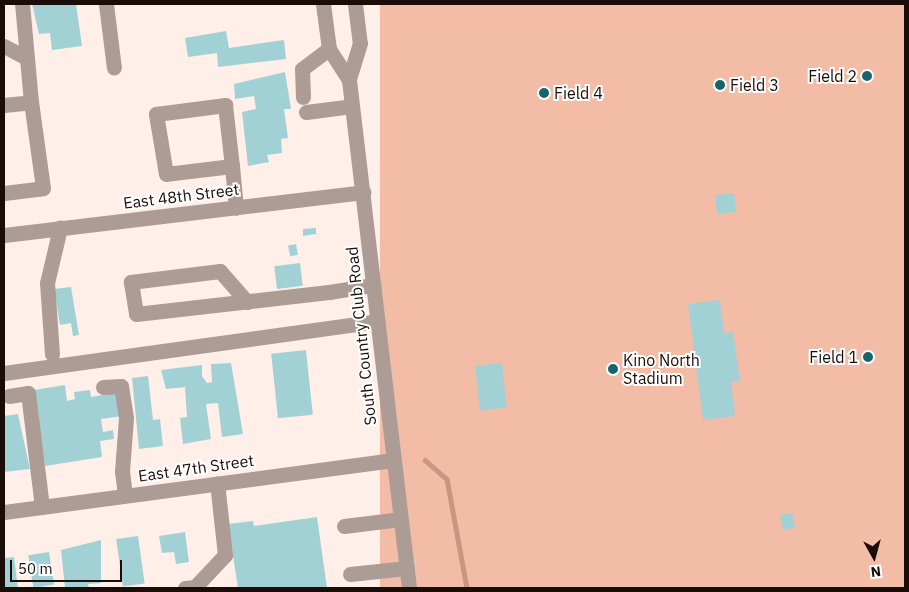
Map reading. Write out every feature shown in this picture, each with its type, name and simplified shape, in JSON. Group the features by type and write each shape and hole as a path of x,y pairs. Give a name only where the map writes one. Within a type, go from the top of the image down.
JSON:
{"street":[{"path":"4,193 43,188 31,102 22,4"},
{"path":"106,4 114,68"},
{"name":"South Country Club Road","path":"323,4 329,50 349,80"},
{"name":"South Country Club Road","path":"355,4 360,44 349,80 392,460 409,588"},
{"path":"4,46 27,58"},
{"path":"304,97 302,69 329,50"},
{"path":"4,105 31,102"},
{"path":"232,166 166,174 156,114 225,105 232,166 236,208"},
{"path":"306,112 352,106"},
{"name":"East 48th Street","path":"4,235 363,192"},
{"path":"52,354 47,283 60,228"},
{"path":"247,302 220,271 131,282 136,314 247,302 373,285"},
{"path":"4,373 377,321"},
{"path":"103,388 121,386 126,418 122,471 125,496"},
{"path":"9,396 28,393 42,506"},
{"name":"East 47th Street","path":"4,512 392,460"},
{"path":"185,588 195,587 225,555 217,483"},
{"path":"344,526 400,520"},
{"path":"350,574 407,568"}],"shaded area":[{"path":"380,4 905,4 905,588 380,588"}],"building":[{"path":"32,4 76,4 82,46 52,50 50,33 39,34"},
{"path":"226,31 229,48 284,40 286,59 218,67 217,53 188,57 185,38"},
{"path":"285,72 291,109 284,109 288,138 281,139 282,153 267,155 269,162 248,166 242,112 256,109 254,96 235,99 234,84"},
{"path":"734,193 736,212 717,214 715,195"},
{"path":"316,228 316,234 303,236 303,229"},
{"path":"296,244 298,255 290,256 288,245"},
{"path":"300,263 303,286 277,289 274,266"},
{"path":"71,287 79,335 73,336 71,323 60,325 54,289"},
{"path":"720,300 724,333 733,332 740,381 731,382 735,416 703,420 688,304"},
{"path":"306,350 313,415 278,418 271,354"},
{"path":"231,363 243,434 222,437 218,403 206,404 211,439 183,444 180,418 187,417 185,387 166,389 161,370 202,365 202,376 207,383 212,382 211,364"},
{"path":"502,363 507,408 480,411 475,366"},
{"path":"148,376 153,420 160,419 163,446 139,449 132,378"},
{"path":"65,385 67,401 75,399 74,392 90,390 91,397 118,392 122,416 101,419 103,432 113,430 114,439 100,441 102,457 45,466 34,390"},
{"path":"18,414 30,469 4,472 4,416"},
{"path":"793,513 795,528 782,530 780,515"},
{"path":"317,517 327,588 238,588 228,524 253,521 254,526"},
{"path":"185,532 189,562 176,564 174,552 162,553 159,536"},
{"path":"138,536 145,584 123,587 116,539"},
{"path":"101,540 101,583 88,584 89,588 65,588 61,550"},
{"path":"49,552 54,585 33,588 28,555"},
{"path":"14,557 18,588 4,588 4,558"}],"waterway":[{"path":"425,460 447,479 467,588"}],"place":[{"name":"Field 2","path":"867,76"},
{"name":"Field 3","path":"720,85"},
{"name":"Field 4","path":"544,93"},
{"name":"Field 1","path":"868,357"},
{"name":"Kino North Stadium","path":"613,369"}]}
